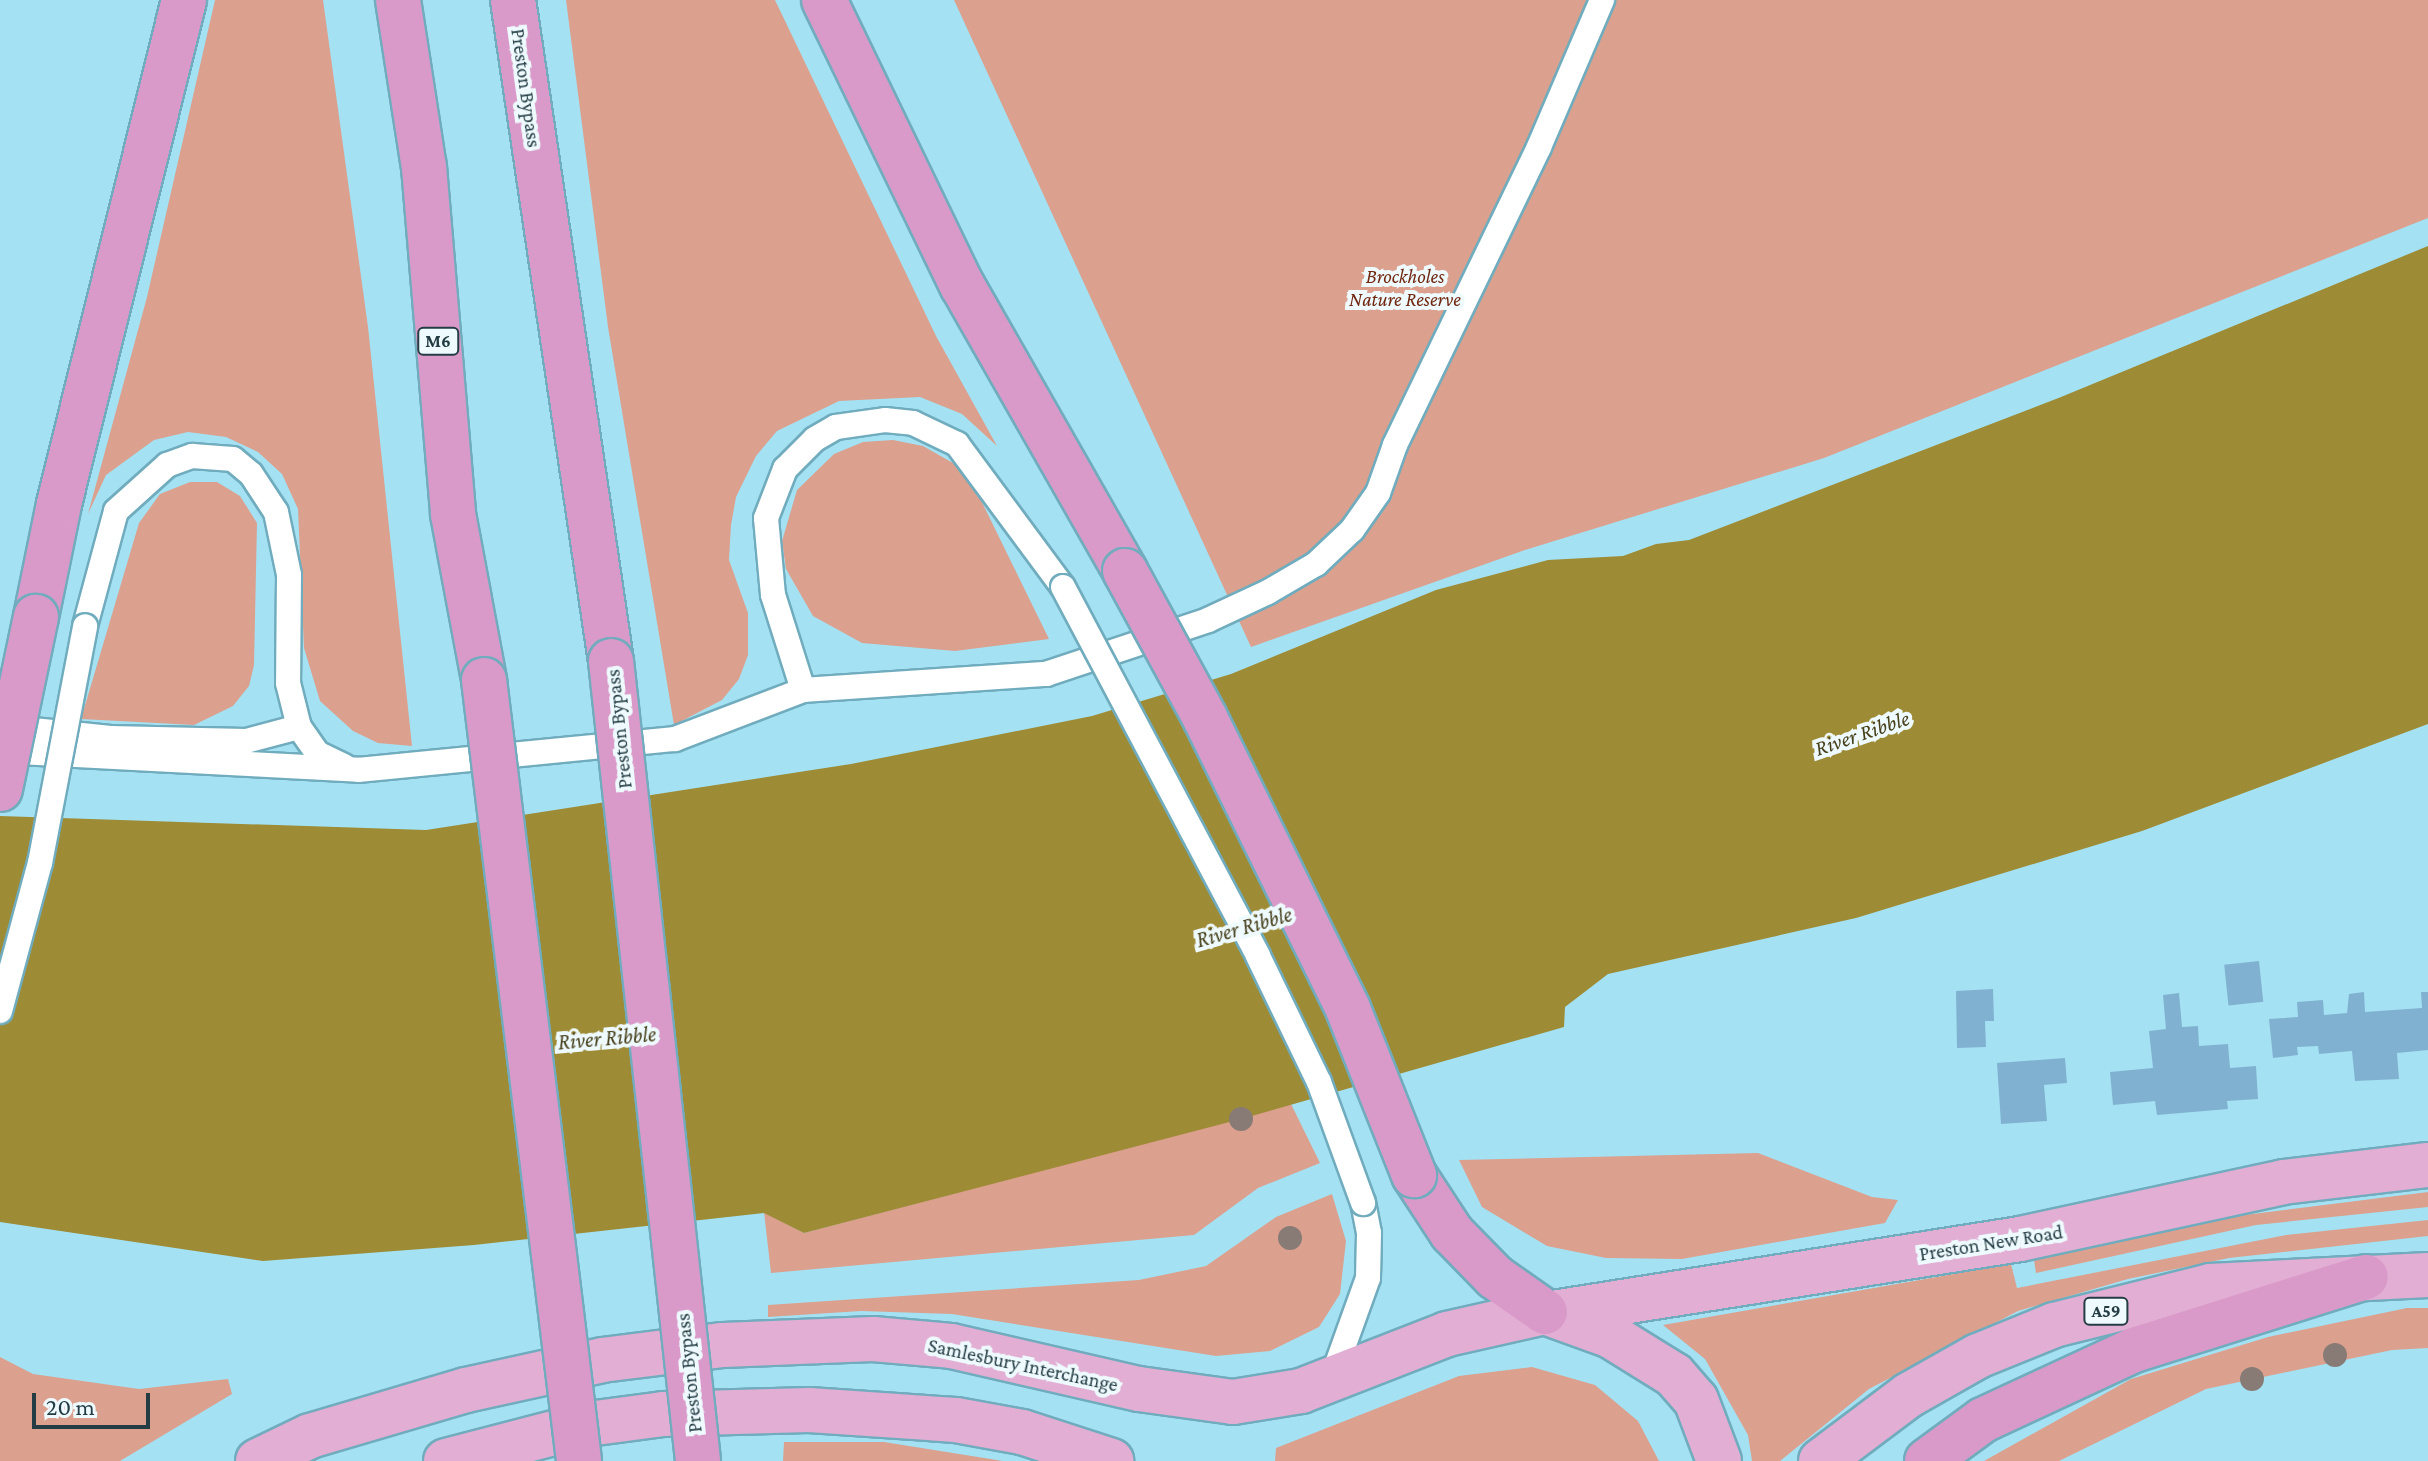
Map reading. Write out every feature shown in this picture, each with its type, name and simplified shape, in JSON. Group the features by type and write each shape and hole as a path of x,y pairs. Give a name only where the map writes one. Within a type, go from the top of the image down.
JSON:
{"highway":[{"path":"0,789 59,504 184,0"},
{"name":"M6","path":"398,0 424,167 453,514 484,680 579,1461"},
{"name":"Preston Bypass","path":"513,0 611,661 698,1461"},
{"path":"824,0 962,285 1205,718 1348,1009 1414,1175 1452,1233 1495,1277 1549,1312 1611,1336 1674,1375 1696,1400 1719,1461"},
{"name":"Preston New Road","path":"1549,1312 2020,1239 2283,1182 2428,1165"},
{"name":"A59","path":"1821,1461 1909,1395 1978,1356 2054,1325 2210,1286 2428,1275"},
{"path":"1927,1461 1983,1420 2134,1350 2366,1277"},
{"name":"Samlesbury Interchange","path":"258,1461 310,1436 466,1390 602,1360 723,1345 873,1339 951,1346 1139,1389 1233,1402 1267,1400 1447,1334 1549,1312"},
{"path":"446,1461 588,1424 663,1414 809,1410 956,1420 1022,1432 1111,1461"}],"lane":[{"path":"0,751 353,770 675,739 803,690 1046,674 1208,620 1316,564 1352,530 1378,493 1395,445 1539,147 1602,0"},
{"path":"803,690 773,595 766,518 785,469 815,439 836,427 885,420 913,423 957,444 1063,587 1258,956 1319,1082 1363,1203 1369,1233 1368,1278 1332,1378"},
{"path":"0,1011 40,863 85,626 116,511 167,465 192,456 233,459 251,474 276,512 289,575 288,683 299,727 317,753 353,770"},
{"path":"0,727 110,738 246,741 299,727"}],"green space":[{"path":"215,0 323,0 368,327 412,746 378,743 353,731 320,701 304,648 298,509 282,474 258,452 226,437 188,432 154,440 106,475 88,514 147,297"},
{"path":"566,0 775,0 936,336 997,446 962,414 920,397 839,401 777,431 756,456 736,497 731,525 729,560 748,613 748,655 739,679 722,700 674,725 608,327"},
{"name":"Brockholes Nature Reserve","path":"954,0 2428,0 2428,218 1824,458 1525,550 1251,647"},
{"path":"893,440 923,446 953,463 976,490 1049,639 955,651 862,643 813,616 786,569 782,541 797,490 834,454 863,442"},
{"path":"190,482 217,482 240,496 257,523 254,665 249,686 233,706 194,725 81,719 139,523 160,494"},
{"path":"1291,1104 1320,1163 1258,1188 1194,1235 771,1273 764,1212 804,1233"},
{"path":"1758,1153 1872,1197 1898,1200 1885,1223 1682,1259 1606,1258 1547,1246 1482,1207 1459,1160"},
{"path":"2428,1192 2428,1207 2256,1225 2036,1273 2034,1260 2245,1215"},
{"path":"1332,1194 1346,1241 1340,1294 1319,1327 1270,1351 1216,1356 952,1314 861,1311 768,1317 768,1305 1139,1280 1206,1266 1276,1217"},
{"path":"2428,1220 2428,1236 2229,1258 2128,1279 2018,1311 1869,1389 1780,1461 1752,1461 1748,1435 1705,1359 1663,1325 2011,1264 2017,1288 2286,1235"},
{"path":"2407,1308 2428,1308 2428,1348 2392,1350 2206,1389 2059,1461 1984,1461 2131,1379 2268,1337"},
{"path":"0,1357 33,1374 139,1389 228,1379 232,1394 120,1461 0,1461"},
{"path":"1532,1367 1595,1385 1638,1421 1659,1461 1275,1461 1276,1448 1459,1376"},
{"path":"784,1442 884,1442 1003,1461 783,1461"}],"water":[{"name":"River Ribble","path":"2428,246 2428,724 2142,831 1856,918 1608,974 1565,1007 1564,1027 1241,1119 804,1233 764,1213 474,1245 263,1261 0,1222 0,816 426,830 851,764 1092,716 1231,674 1436,590 1548,560 1623,556 1656,544 1689,540 2061,397"}],"building":[{"path":"2259,961 2263,1002 2228,1005 2224,965"},
{"path":"1993,989 1994,1021 1985,1021 1986,1047 1957,1048 1956,991"},
{"path":"2364,992 2365,1012 2422,1008 2421,992 2428,992 2428,1050 2397,1053 2399,1079 2355,1081 2352,1051 2319,1054 2318,1046 2297,1047 2298,1055 2273,1058 2269,1019 2298,1017 2297,1002 2323,1000 2324,1015 2347,1013 2349,994"},
{"path":"2179,993 2182,1027 2198,1026 2199,1046 2228,1044 2230,1068 2256,1066 2258,1099 2227,1101 2228,1109 2157,1115 2155,1101 2113,1105 2110,1072 2153,1068 2149,1031 2166,1029 2163,995"},
{"path":"2065,1058 2067,1083 2044,1085 2047,1121 2001,1124 1997,1063"}]}
